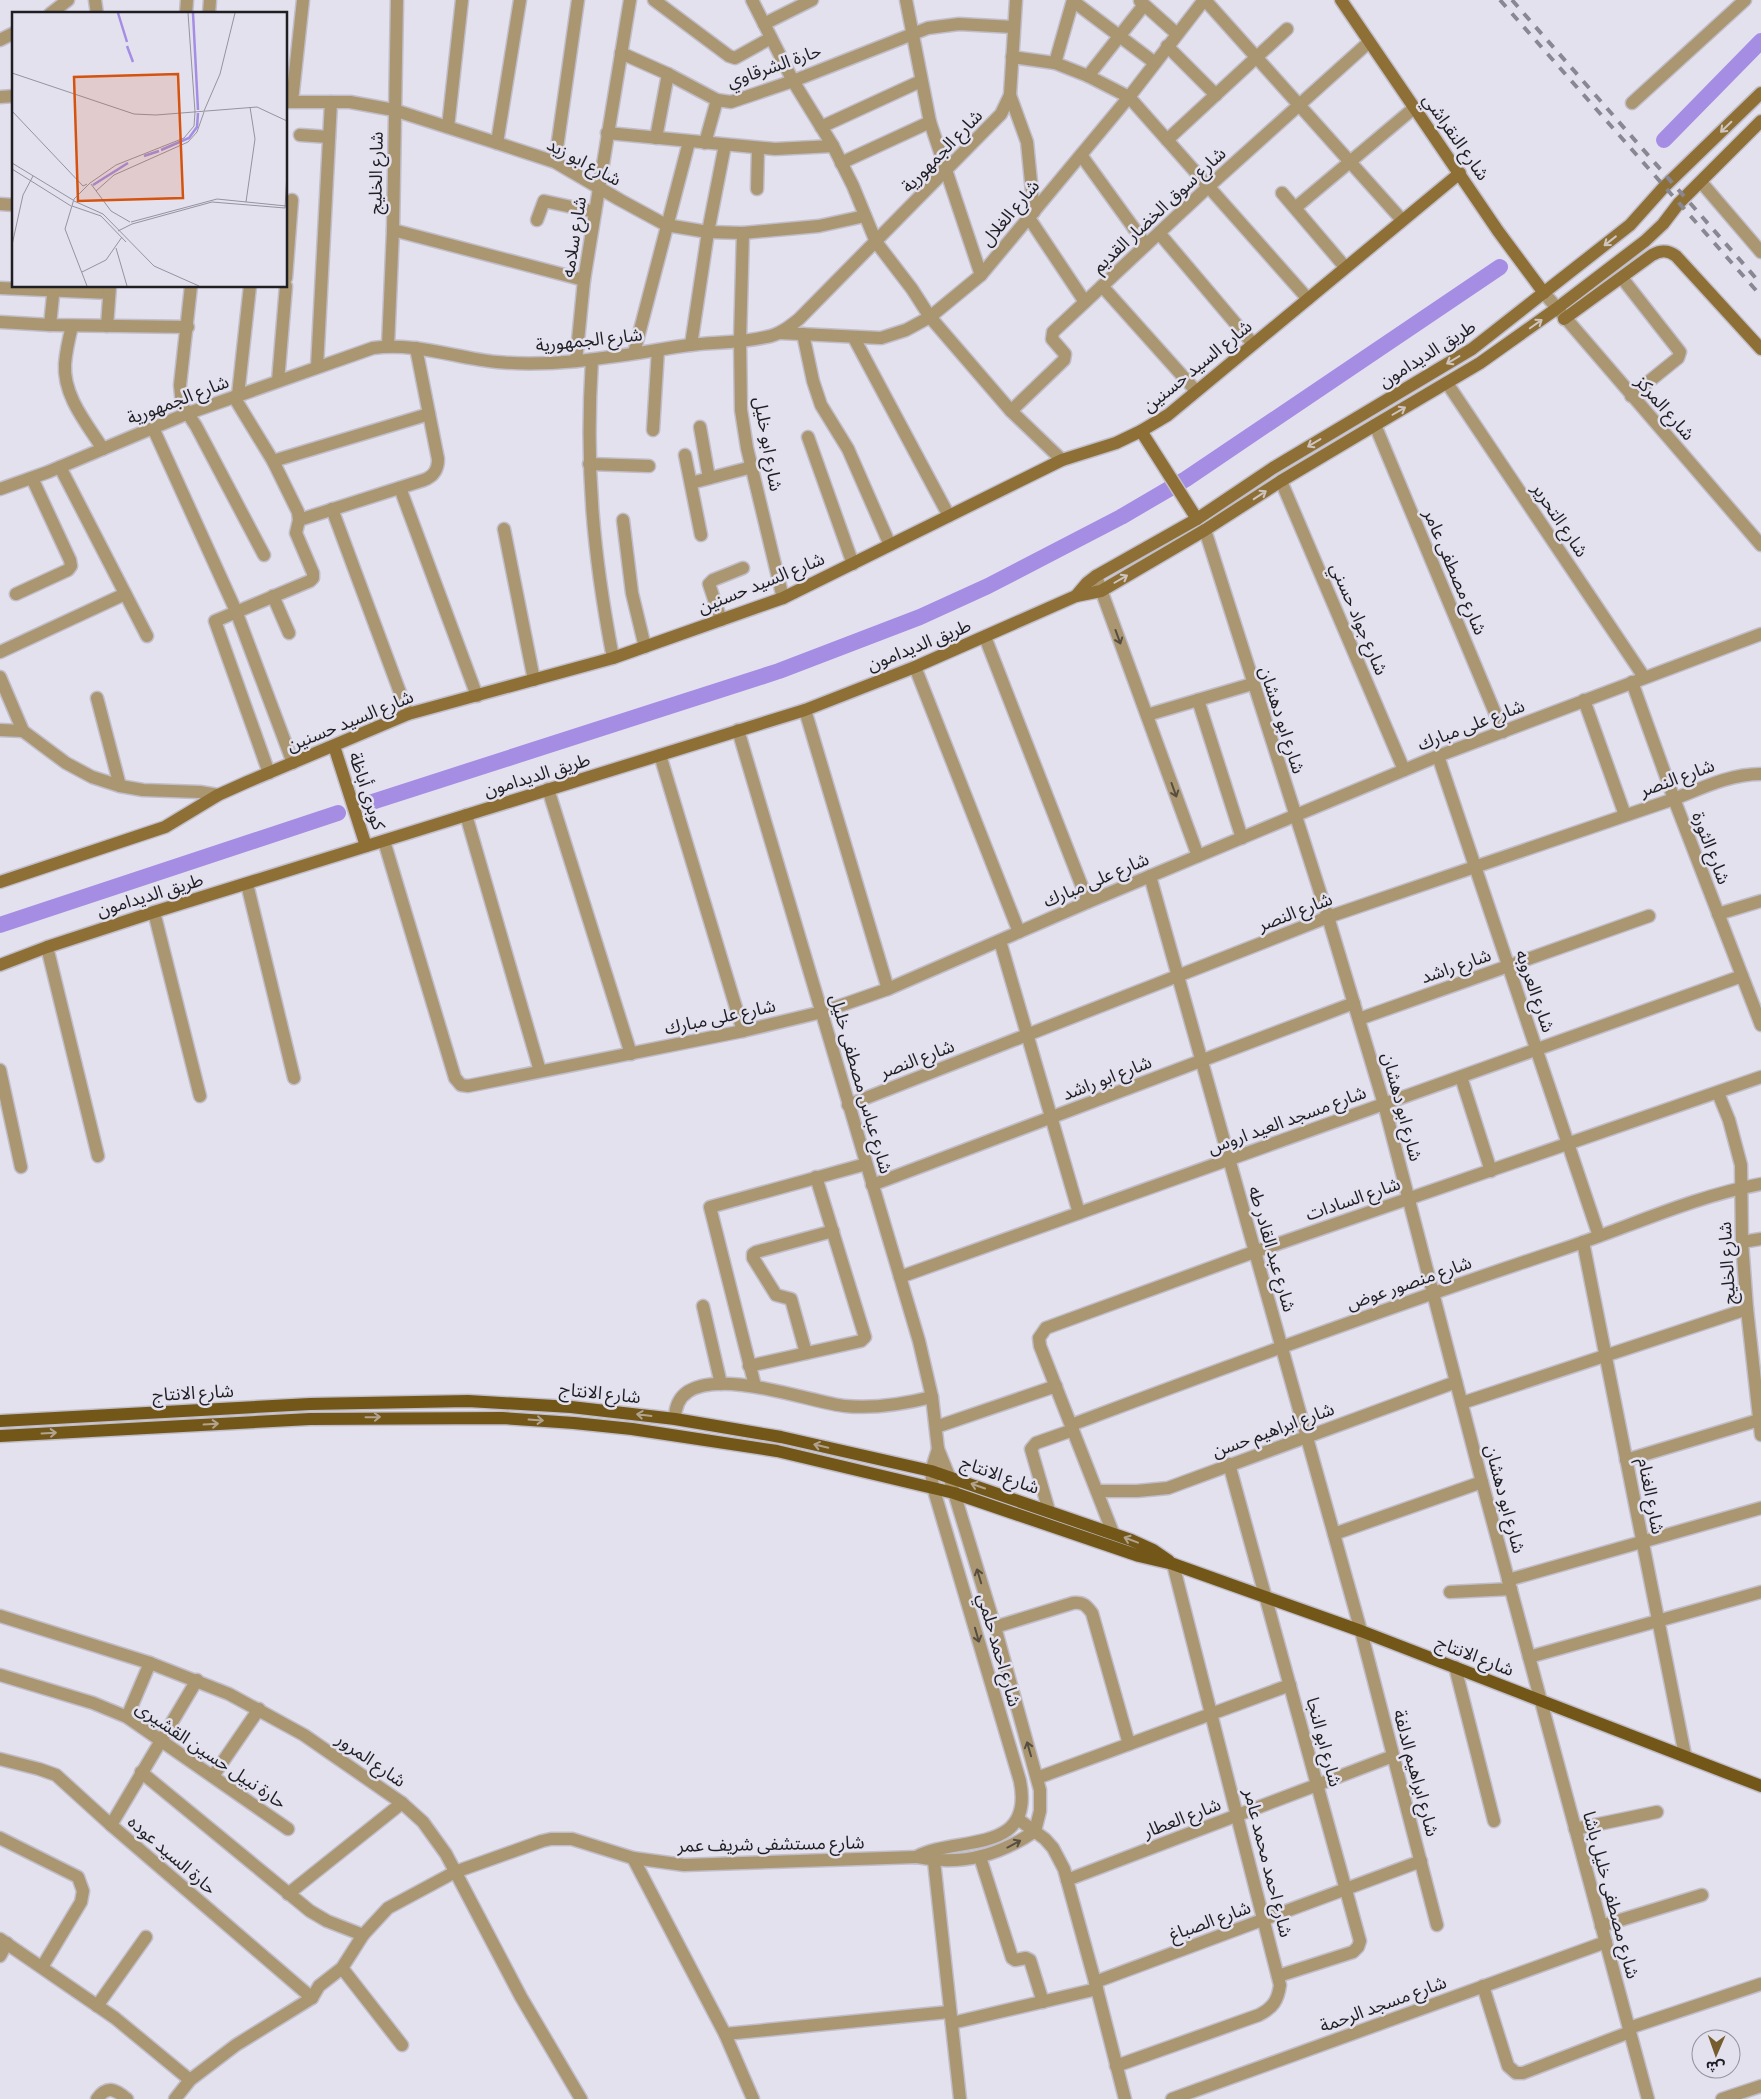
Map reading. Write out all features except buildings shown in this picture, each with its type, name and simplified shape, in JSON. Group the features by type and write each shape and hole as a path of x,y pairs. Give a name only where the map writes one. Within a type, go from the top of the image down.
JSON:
{"main road":[{"name":"شارع النقراشي","path":"1341,0 1368,43 1544,293"},
{"name":"طريق الديدامون","path":"1076,596 1087,582 1096,576 1196,518 1273,468 1472,349 1637,218 1664,187 1759,99"},
{"name":"طريق الديدامون","path":"0,965 47,947 154,912 805,710 915,667 1076,596 1101,591 1205,530 1281,481 1560,314 1654,233 1701,182 1761,122"},
{"name":"شارع السيد حسنين","path":"0,882 146,834 184,817 218,795 408,714 613,658 783,598 1062,460 1116,443 1142,431 1168,415 1460,173"},
{"path":"1560,314 1622,278 1662,251 1671,253 1761,349"},
{"path":"1472,349 1480,363"},
{"path":"1142,431 1196,518"},
{"name":"كوبرى أباظة","path":"334,746 366,846"},
{"name":"شارع الانتاج","path":"0,1421 310,1404 468,1401 571,1406 675,1419 781,1436 931,1471 1142,1544 1173,1564"},
{"path":"310,1404 310,1418"},
{"name":"شارع الانتاج","path":"0,1436 310,1418 502,1418 632,1429 778,1451 954,1493 1139,1556 1173,1564 1361,1631 1761,1786"}],"street":[{"path":"53,12 68,0"},
{"path":"289,102 303,0"},
{"name":"شارع الخليج","path":"388,346 393,230 397,0"},
{"path":"448,127 462,0"},
{"path":"497,143 520,0"},
{"path":"555,162 578,0"},
{"name":"شارع سلامه","path":"576,362 584,280 630,0"},
{"path":"654,0 729,56 735,58 771,38"},
{"path":"752,0 793,81 833,146 876,242 912,289 930,317 1010,411 1062,460"},
{"path":"764,24 812,0"},
{"path":"906,0 930,122 981,275"},
{"name":"شارع الجمهورية","path":"0,489 60,467 186,414 373,348 388,346 416,348 497,362 550,364 767,337 780,333 799,320 946,172 1003,110 1010,95 1016,0"},
{"path":"1055,63 1073,0 1155,63"},
{"path":"1205,0 1402,220"},
{"name":"شارع الغلال","path":"780,333 874,338 894,335 930,317 981,275 1081,156 1205,0"},
{"path":"1632,103 1745,0"},
{"path":"1088,76 1120,36 1142,3 1177,34"},
{"name":"حارة الشرقاوي","path":"621,53 668,74 717,100 738,101 793,81 913,32 943,25 959,24 1013,27"},
{"path":"1167,140 1287,29"},
{"path":"0,40 12,34"},
{"name":"شارع سوق الخضار القديم","path":"1010,411 1064,360 1065,354 1054,341 1052,334 1208,187 1368,43"},
{"path":"1167,46 1216,96"},
{"path":"1012,57 1055,63 1088,76 1129,97 1308,299"},
{"path":"656,138 668,74"},
{"path":"822,127 921,81"},
{"path":"1010,95 1027,142 1032,215 1085,302"},
{"path":"705,143 717,100"},
{"name":"شارع ابو زيد","path":"289,102 350,102 394,110 448,127 555,162 666,225 708,232 743,233 819,226 865,216"},
{"path":"317,367 331,102"},
{"path":"1294,208 1414,108"},
{"path":"841,163 930,122"},
{"path":"607,133 775,149 833,146"},
{"path":"300,135 329,137"},
{"path":"634,354 689,142"},
{"path":"691,345 708,232 725,145"},
{"path":"757,189 758,148"},
{"path":"1081,156 1146,245"},
{"path":"1701,182 1761,252"},
{"path":"1282,193 1345,267"},
{"path":"288,252 292,200"},
{"path":"537,220 544,201 595,212"},
{"path":"393,230 584,280"},
{"name":"شارع ابو خليل","path":"743,233 740,340 741,410 752,467 783,598"},
{"path":"1159,233 1253,344"},
{"path":"1622,278 1680,352 1678,358 1632,396"},
{"path":"1102,286 1196,391"},
{"path":"0,288 110,290 107,326"},
{"path":"50,325 54,288"},
{"path":"191,288 180,390 182,405 186,414 196,426 264,554"},
{"path":"250,288 236,396 273,461 298,512 299,520 296,533 313,578 216,621 268,773"},
{"path":"278,381 286,288"},
{"name":"شارع المركز","path":"1544,293 1560,314 1761,545"},
{"path":"0,322 72,326 188,327"},
{"path":"72,326 65,366 66,382 71,396 103,449"},
{"path":"803,334 813,381 821,405 848,449 890,545"},
{"path":"854,338 949,516"},
{"path":"299,520 430,478 438,466 416,348"},
{"path":"652,430 658,350"},
{"path":"592,360 589,464 596,564 613,658"},
{"name":"شارع التحرير","path":"1447,383 1638,679"},
{"path":"273,461 429,414"},
{"name":"شارع مصطفى عامر","path":"1375,425 1503,732"},
{"path":"700,427 708,478"},
{"path":"153,428 236,611 293,763"},
{"path":"808,437 853,564"},
{"path":"685,455 701,535"},
{"path":"589,464 649,466"},
{"path":"60,467 147,636"},
{"path":"690,483 752,467"},
{"path":"16,594 68,570 71,566 70,560 32,478"},
{"name":"شارع جواد حسني","path":"1281,481 1404,770"},
{"path":"400,488 477,696"},
{"path":"332,509 408,714"},
{"path":"623,520 632,593 645,646"},
{"path":"504,529 534,680"},
{"name":"شارع ابو دهشان","path":"1205,530 1252,684 1328,917 1384,1104 1540,1700"},
{"path":"721,620 709,584 712,580 743,568"},
{"path":"1096,576 1198,856"},
{"path":"0,652 125,594"},
{"path":"273,596 289,633"},
{"path":"1736,643 1761,628"},
{"path":"1736,643 1761,634"},
{"path":"985,637 1088,902"},
{"name":"شارع على مبارك","path":"384,841 455,1078 461,1085 468,1086 743,1031 822,1012 888,990 1088,902 1438,756 1736,643"},
{"path":"915,667 1019,932"},
{"path":"0,677 23,730 66,763 92,776 120,786 142,790 200,792 218,795"},
{"name":"شارع الثورة","path":"1638,679 1674,799 1761,1025"},
{"path":"1147,715 1252,684"},
{"path":"97,698 120,786"},
{"path":"1198,700 1242,838"},
{"path":"1584,700 1625,815"},
{"path":"805,710 888,990"},
{"path":"0,730 23,730"},
{"name":"شارع عباس مصطفى خليل","path":"738,730 919,1341 932,1397 938,1449 950,1476"},
{"path":"660,755 743,1031"},
{"name":"شارع العروبه","path":"1438,756 1599,1236"},
{"name":"شارع النصر","path":"848,1105 1328,917 1734,777 1761,774"},
{"path":"548,789 631,1054"},
{"path":"466,815 540,1072"},
{"name":"شارع عبد القادر طه","path":"1150,876 1200,1061 1361,1631"},
{"path":"248,884 294,1078"},
{"path":"1718,914 1761,901"},
{"path":"154,912 200,1096"},
{"name":"شارع راشد","path":"1359,1018 1649,916"},
{"path":"1000,941 1079,1213"},
{"path":"47,947 98,1156"},
{"name":"شارع مسجد العيد اروس","path":"900,1277 1742,976"},
{"name":"شارع ابو راشد","path":"872,1185 1354,1004"},
{"path":"0,1070 21,1167"},
{"path":"1461,1076 1491,1171"},
{"name":"شارع السادات","path":"1113,1533 1039,1342 1040,1334 1046,1328 1254,1252 1761,1077"},
{"name":"شارع الخليج","path":"1718,1093 1736,1142 1741,1166 1742,1242 1748,1309 1757,1358 1761,1435"},
{"path":"755,1386 710,1207 866,1164"},
{"path":"750,1366 861,1341 865,1336 816,1177"},
{"name":"شارع منصور عوض","path":"1049,1511 1031,1452 1032,1446 1036,1443 1281,1346 1689,1203 1761,1184"},
{"path":"806,1353 792,1299 776,1295 753,1258 753,1254 833,1231"},
{"path":"1742,1242 1761,1239"},
{"name":"شارع الغنام","path":"1582,1242 1685,1755"},
{"path":"703,1306 722,1384"},
{"path":"1462,1403 1748,1309"},
{"name":"شارع ابراهيم حسن","path":"1098,1491 1160,1489 1456,1382"},
{"path":"675,1419 677,1404 686,1393 699,1387 722,1384 755,1386 847,1407 882,1406 932,1397"},
{"path":"936,1427 1056,1386"},
{"path":"1626,1460 1759,1420"},
{"name":"شارع عباس مصطفى خليل","path":"931,1471 938,1449"},
{"name":"شارع ابو النجا","path":"1229,1464 1360,1941 1358,1947 1353,1952 1278,1976"},
{"name":"شارع احمد حلمي","path":"931,1471 933,1487 1020,1781 1023,1801 1018,1819"},
{"name":"شارع احمد حلمي","path":"950,1476 1037,1778 1041,1800 1035,1831"},
{"path":"1334,1534 1482,1482"},
{"path":"1450,1592 1509,1584 1642,1542 1761,1508"},
{"name":"شارع احمد محمد عامر","path":"1116,2066 1268,2011 1275,2004 1279,1995 1280,1986 1264,1919 1173,1564"},
{"path":"1529,1656 1761,1592"},
{"path":"995,1627 1073,1603 1081,1602 1088,1607 1092,1613 1129,1744"},
{"name":"شارع المرور","path":"0,1616 150,1663 196,1680 259,1710 304,1735 402,1803 436,1837 521,1997 581,2099"},
{"name":"شارع ابراهيم الدلفة","path":"1361,1631 1437,1925"},
{"path":"127,1717 150,1663"},
{"path":"1454,1667 1494,1821"},
{"name":"حارة نبيل حسين القشيرى","path":"0,1675 93,1703 127,1717 288,1828"},
{"path":"111,1825 196,1680"},
{"path":"1037,1778 1290,1685"},
{"name":"شارع مصطفى خليل باشا","path":"1540,1700 1648,2099"},
{"path":"212,1776 259,1710"},
{"name":"شارع العطار","path":"1067,1880 1394,1756"},
{"name":"حارة السيد عوده","path":"0,1759 56,1775 111,1825 312,1998"},
{"path":"141,1772 288,1894 327,1921 363,1935"},
{"path":"288,1894 402,1803"},
{"path":"1574,1829 1657,1812"},
{"path":"1018,1819 1035,1831 1056,1853 1067,1880 1125,2099"},
{"name":"شارع مستشفى شريف عمر","path":"175,2099 190,2080 236,2045 312,1998 319,1986 342,1968 363,1935 388,1908 455,1872 551,1839 572,1839 633,1858 667,1864 701,1866 916,1857 934,1855 988,1839 1009,1828 1018,1819"},
{"name":"شارع مستشفى شريف عمر","path":"934,1855 952,1860 980,1857 1004,1849 1035,1831"},
{"path":"0,1838 78,1877 83,1890 81,1902 42,1967"},
{"path":"934,1855 960,2099"},
{"path":"980,1857 1012,1958 1017,1960 1026,1958 1030,1960 1043,2002"},
{"path":"633,1858 725,2034 754,2099"},
{"name":"شارع الصباغ","path":"725,2034 950,2018 1043,2002 1096,1986 1264,1919 1421,1861"},
{"path":"1600,1926 1702,1895"},
{"path":"97,2006 146,1937"},
{"path":"0,1956 3,1941 97,2006 190,2080"},
{"name":"شارع مسجد الرحمة","path":"1172,2099 1606,1942"},
{"path":"342,1968 402,2045"},
{"path":"1483,1986 1508,2066 1516,2073 1523,2073 1630,2030 1761,1984"},
{"path":"1722,2099 1761,2086"},
{"path":"97,2099 102,2092 111,2090 119,2092 127,2099"}],"waterway":[{"path":"1664,140 1761,41"},
{"path":"369,803 779,671 920,617 988,586 1121,517 1186,479 1500,267"},
{"path":"0,925 338,813"}],"railway":[{"path":"1500,0 1761,296"},
{"path":"1512,0 1761,284"}]}
